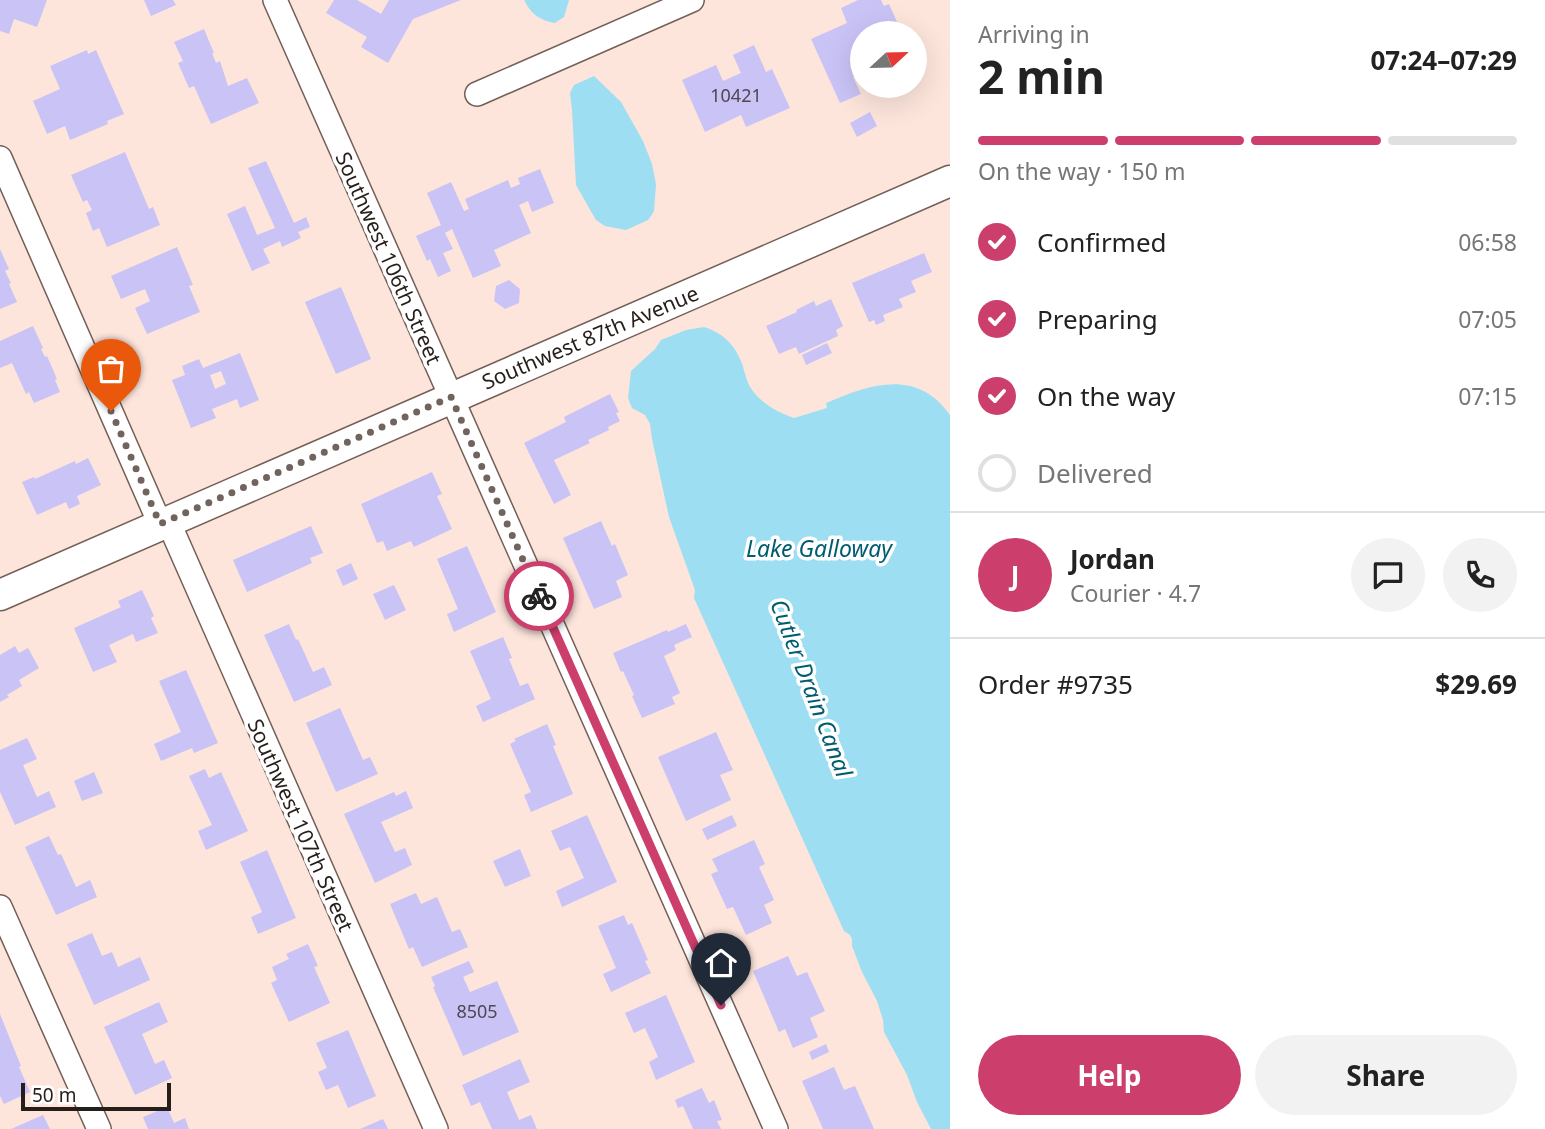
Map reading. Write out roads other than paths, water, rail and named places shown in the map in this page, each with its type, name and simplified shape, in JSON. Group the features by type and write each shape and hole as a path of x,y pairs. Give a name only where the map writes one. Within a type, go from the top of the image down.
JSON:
{"main road":[{"name":"Southwest 87th Avenue","path":"0,595 950,181"}],"street":[{"name":"Southwest 106th Street","path":"275,0 776,1129"},
{"path":"477,94 692,0"},
{"name":"Southwest 107th Street","path":"0,158 436,1129"},
{"path":"0,907 99,1129"}],"water":[{"path":"524,0 569,0 564,17 555,23 536,16"},
{"path":"594,76 621,102 643,141 652,164 656,184 654,211 648,220 626,230 605,226 596,220 576,185 570,93 574,85"},
{"name":"Lake Galloway","path":"704,327 721,335 734,348 749,385 757,396 794,418 827,408 826,403 859,390 892,384 923,391 937,400 950,415 950,1129 931,1129 884,1032 877,1001 862,972 852,939 844,931 694,598 695,590 669,517 650,424 645,415 632,408 628,398 631,371 661,340 686,330"}],"water label":[{"name":"Cutler Drain Canal","path":"812,688"}]}
